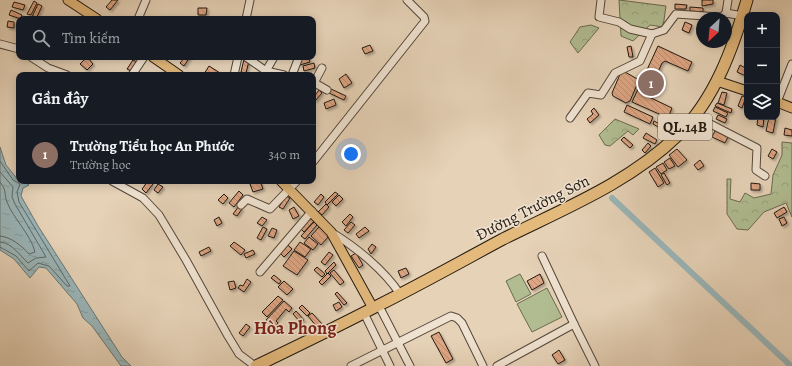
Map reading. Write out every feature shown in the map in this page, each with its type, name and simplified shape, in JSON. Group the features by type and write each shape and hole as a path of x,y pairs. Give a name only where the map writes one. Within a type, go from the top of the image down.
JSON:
{"highway":[{"name":"Đường Trường Sơn","path":"253,364 372,309 526,228 568,208 618,180 650,159 679,135 695,116 717,81 729,54 743,16 747,0"}],"main road":[{"path":"68,0 92,16"},
{"path":"157,60 175,72"},
{"path":"717,81 744,90"},
{"path":"780,103 792,108"},
{"path":"284,184 331,232 372,309"}],"street":[{"path":"139,16 146,0"},
{"path":"247,16 250,0"},
{"path":"316,158 425,21 424,17 407,0"},
{"path":"601,0 599,17 619,22 630,29 652,34 664,30 676,14 696,15"},
{"path":"726,12 728,0"},
{"path":"732,14 743,16"},
{"path":"570,118 588,93 601,95 615,73 640,61 652,34"},
{"path":"0,44 16,48"},
{"path":"36,60 48,68 59,72"},
{"path":"134,72 142,60"},
{"path":"235,72 237,60"},
{"path":"250,60 266,71 270,72"},
{"path":"266,71 272,60"},
{"path":"293,72 298,60"},
{"path":"780,94 792,64"},
{"path":"316,78 322,68"},
{"path":"316,83 327,90"},
{"path":"695,116 757,148 756,170 765,176"},
{"path":"117,184 143,198 159,215 239,354 253,364"},
{"path":"241,205 247,199 257,202 270,209 294,184"},
{"path":"260,272 312,211"},
{"path":"331,232 348,243 377,268 400,294"},
{"path":"542,256 595,366"},
{"path":"372,309 398,342 410,366"},
{"path":"372,309 383,350 390,366"},
{"path":"351,366 451,316 457,318 462,323 483,366"},
{"path":"497,366 574,324"}],"green space":[{"path":"619,0 666,6 663,27 650,25 633,41 621,36"},
{"path":"591,25 599,28 578,53 570,42 580,27"},
{"path":"615,119 639,129 633,135 628,131 610,146 605,145 599,135"},
{"path":"782,142 792,143 792,217 786,203 764,212 748,230 737,229 727,214 727,179 731,179 730,199 740,202 745,193 754,198 771,194 773,175 782,155"},
{"path":"520,274 531,294 516,302 506,281"},
{"path":"547,288 562,317 532,332 517,304"}],"water":[{"path":"0,147 6,165 16,177 16,184 29,185 23,188 21,196 38,226 122,357 131,366 121,366 92,326 83,318 77,304 46,268 39,267 30,278 14,259 0,250"}],"building":[{"path":"112,0 118,0 110,10 106,7"},
{"path":"702,0 713,0 713,4 702,6"},
{"path":"34,1 37,3 31,15 27,14"},
{"path":"14,2 25,5 23,10 12,7"},
{"path":"38,4 42,6 37,16 32,16"},
{"path":"675,4 687,5 686,9 675,9"},
{"path":"690,7 703,8 703,12 690,11"},
{"path":"198,8 207,8 206,15 198,15"},
{"path":"11,10 22,15 16,16 16,17 9,15"},
{"path":"8,21 14,22 14,28 7,27"},
{"path":"685,22 692,25 689,33 682,30"},
{"path":"370,45 373,51 365,54 362,48"},
{"path":"631,46 633,57 629,57 627,47"},
{"path":"658,46 692,62 688,71 665,61 662,63 658,72 659,75 653,82 647,96 672,108 668,118 632,102"},
{"path":"84,60 90,60 93,64 87,70 80,64"},
{"path":"133,60 137,62 131,71 127,69"},
{"path":"182,60 188,60 184,66 180,63"},
{"path":"244,60 249,61 246,72 241,72"},
{"path":"309,60 310,62 300,65 298,61"},
{"path":"314,63 315,68 304,71 303,66"},
{"path":"740,65 744,67 744,75 737,72"},
{"path":"209,66 218,72 205,72"},
{"path":"621,72 625,72 639,80 630,101 626,103 613,96 612,93"},
{"path":"346,74 352,83 344,88 339,79"},
{"path":"331,89 346,96 344,100 329,93"},
{"path":"319,90 322,93 316,100 316,94"},
{"path":"722,92 727,93 724,105 718,103"},
{"path":"742,96 744,96 742,108 738,106"},
{"path":"334,99 336,105 326,109 324,103"},
{"path":"717,103 732,109 731,113 715,106"},
{"path":"627,105 653,117 650,124 624,112"},
{"path":"715,107 728,113 726,117 713,111"},
{"path":"594,108 599,115 590,123 587,119 593,114 591,111"},
{"path":"718,115 727,119 725,123 716,119"},
{"path":"758,120 764,120 763,127 757,125"},
{"path":"768,120 775,120 773,133 766,131"},
{"path":"654,121 669,129 665,135 658,132 660,128 653,124"},
{"path":"785,128 792,130 792,136 784,135"},
{"path":"715,131 728,137 725,143 712,137"},
{"path":"646,133 657,140 655,144 643,138"},
{"path":"624,137 633,145 630,148 621,140"},
{"path":"648,143 651,146 645,153 642,150"},
{"path":"677,149 687,160 678,167 669,155"},
{"path":"772,149 777,152 773,159 768,156"},
{"path":"670,158 675,166 669,169 664,162"},
{"path":"700,160 704,166 698,170 694,165"},
{"path":"663,163 667,170 661,174 656,167"},
{"path":"655,168 664,183 658,187 649,172"},
{"path":"664,173 670,183 667,185 661,175"},
{"path":"751,183 760,184 760,190 751,190"},
{"path":"146,184 153,184 146,193 142,189"},
{"path":"158,184 163,187 158,193 154,190"},
{"path":"250,184 261,184 263,189 253,192"},
{"path":"239,191 243,195 234,207 229,203"},
{"path":"335,192 338,194 327,205 325,202"},
{"path":"224,194 228,198 223,204 218,200"},
{"path":"321,194 324,197 318,205 314,202"},
{"path":"339,195 343,199 336,206 332,202"},
{"path":"286,196 290,198 283,209 279,207"},
{"path":"326,204 329,207 322,215 318,212"},
{"path":"239,206 242,209 237,216 233,214"},
{"path":"294,207 299,216 293,219 289,210"},
{"path":"784,207 787,212 777,218 774,213"},
{"path":"350,214 353,217 346,226 342,222"},
{"path":"219,217 222,223 217,226 214,220"},
{"path":"262,217 267,220 262,226 257,223"},
{"path":"309,217 314,221 304,232 299,227"},
{"path":"784,217 787,223 782,226 779,219"},
{"path":"314,222 317,225 305,239 301,236"},
{"path":"351,222 355,225 348,233 344,230"},
{"path":"263,227 267,229 261,240 257,238"},
{"path":"319,227 329,236 321,245 311,236"},
{"path":"365,227 369,231 359,238 356,234"},
{"path":"272,228 277,230 274,238 268,236"},
{"path":"309,237 318,244 313,250 304,243"},
{"path":"234,242 245,250 241,255 230,246"},
{"path":"300,242 311,249 305,257 294,250"},
{"path":"372,244 376,247 371,254 368,249"},
{"path":"288,245 292,249 284,257 280,253"},
{"path":"209,247 211,251 201,256 199,252"},
{"path":"253,250 255,254 246,258 244,254"},
{"path":"294,251 308,260 297,275 283,266"},
{"path":"329,252 333,255 325,265 321,262"},
{"path":"356,253 363,265 359,268 351,256"},
{"path":"334,262 336,265 327,274 325,271"},
{"path":"317,267 325,274 322,277 314,270"},
{"path":"406,268 409,274 401,278 398,271"},
{"path":"334,270 344,282 340,285 330,273"},
{"path":"328,273 331,276 322,285 319,282"},
{"path":"540,274 544,283 532,290 527,281"},
{"path":"274,275 281,281 279,284 271,278"},
{"path":"247,279 251,282 244,292 238,288 240,285 243,286"},
{"path":"234,281 236,288 230,290 228,282"},
{"path":"284,281 293,289 287,295 278,287"},
{"path":"337,292 347,303 344,305 335,294"},
{"path":"278,296 283,300 267,317 262,312"},
{"path":"284,301 292,308 289,312 286,309 276,321 278,323 274,328 266,320"},
{"path":"339,302 342,307 336,311 333,305"},
{"path":"302,305 310,313 307,316 299,308"},
{"path":"296,311 304,320 301,323 293,314"},
{"path":"312,313 322,324 317,327 308,316"},
{"path":"246,324 250,327 243,336 239,333"},
{"path":"439,332 453,359 446,363 431,336"},
{"path":"559,350 565,360 558,364 552,355"}],"waterway":[{"path":"612,198 791,366"}],"place":[{"name":"Trường Tiểu học An Phước","path":"651,83"}],"district":[{"name":"Hòa Phong","path":"295,328"}]}
